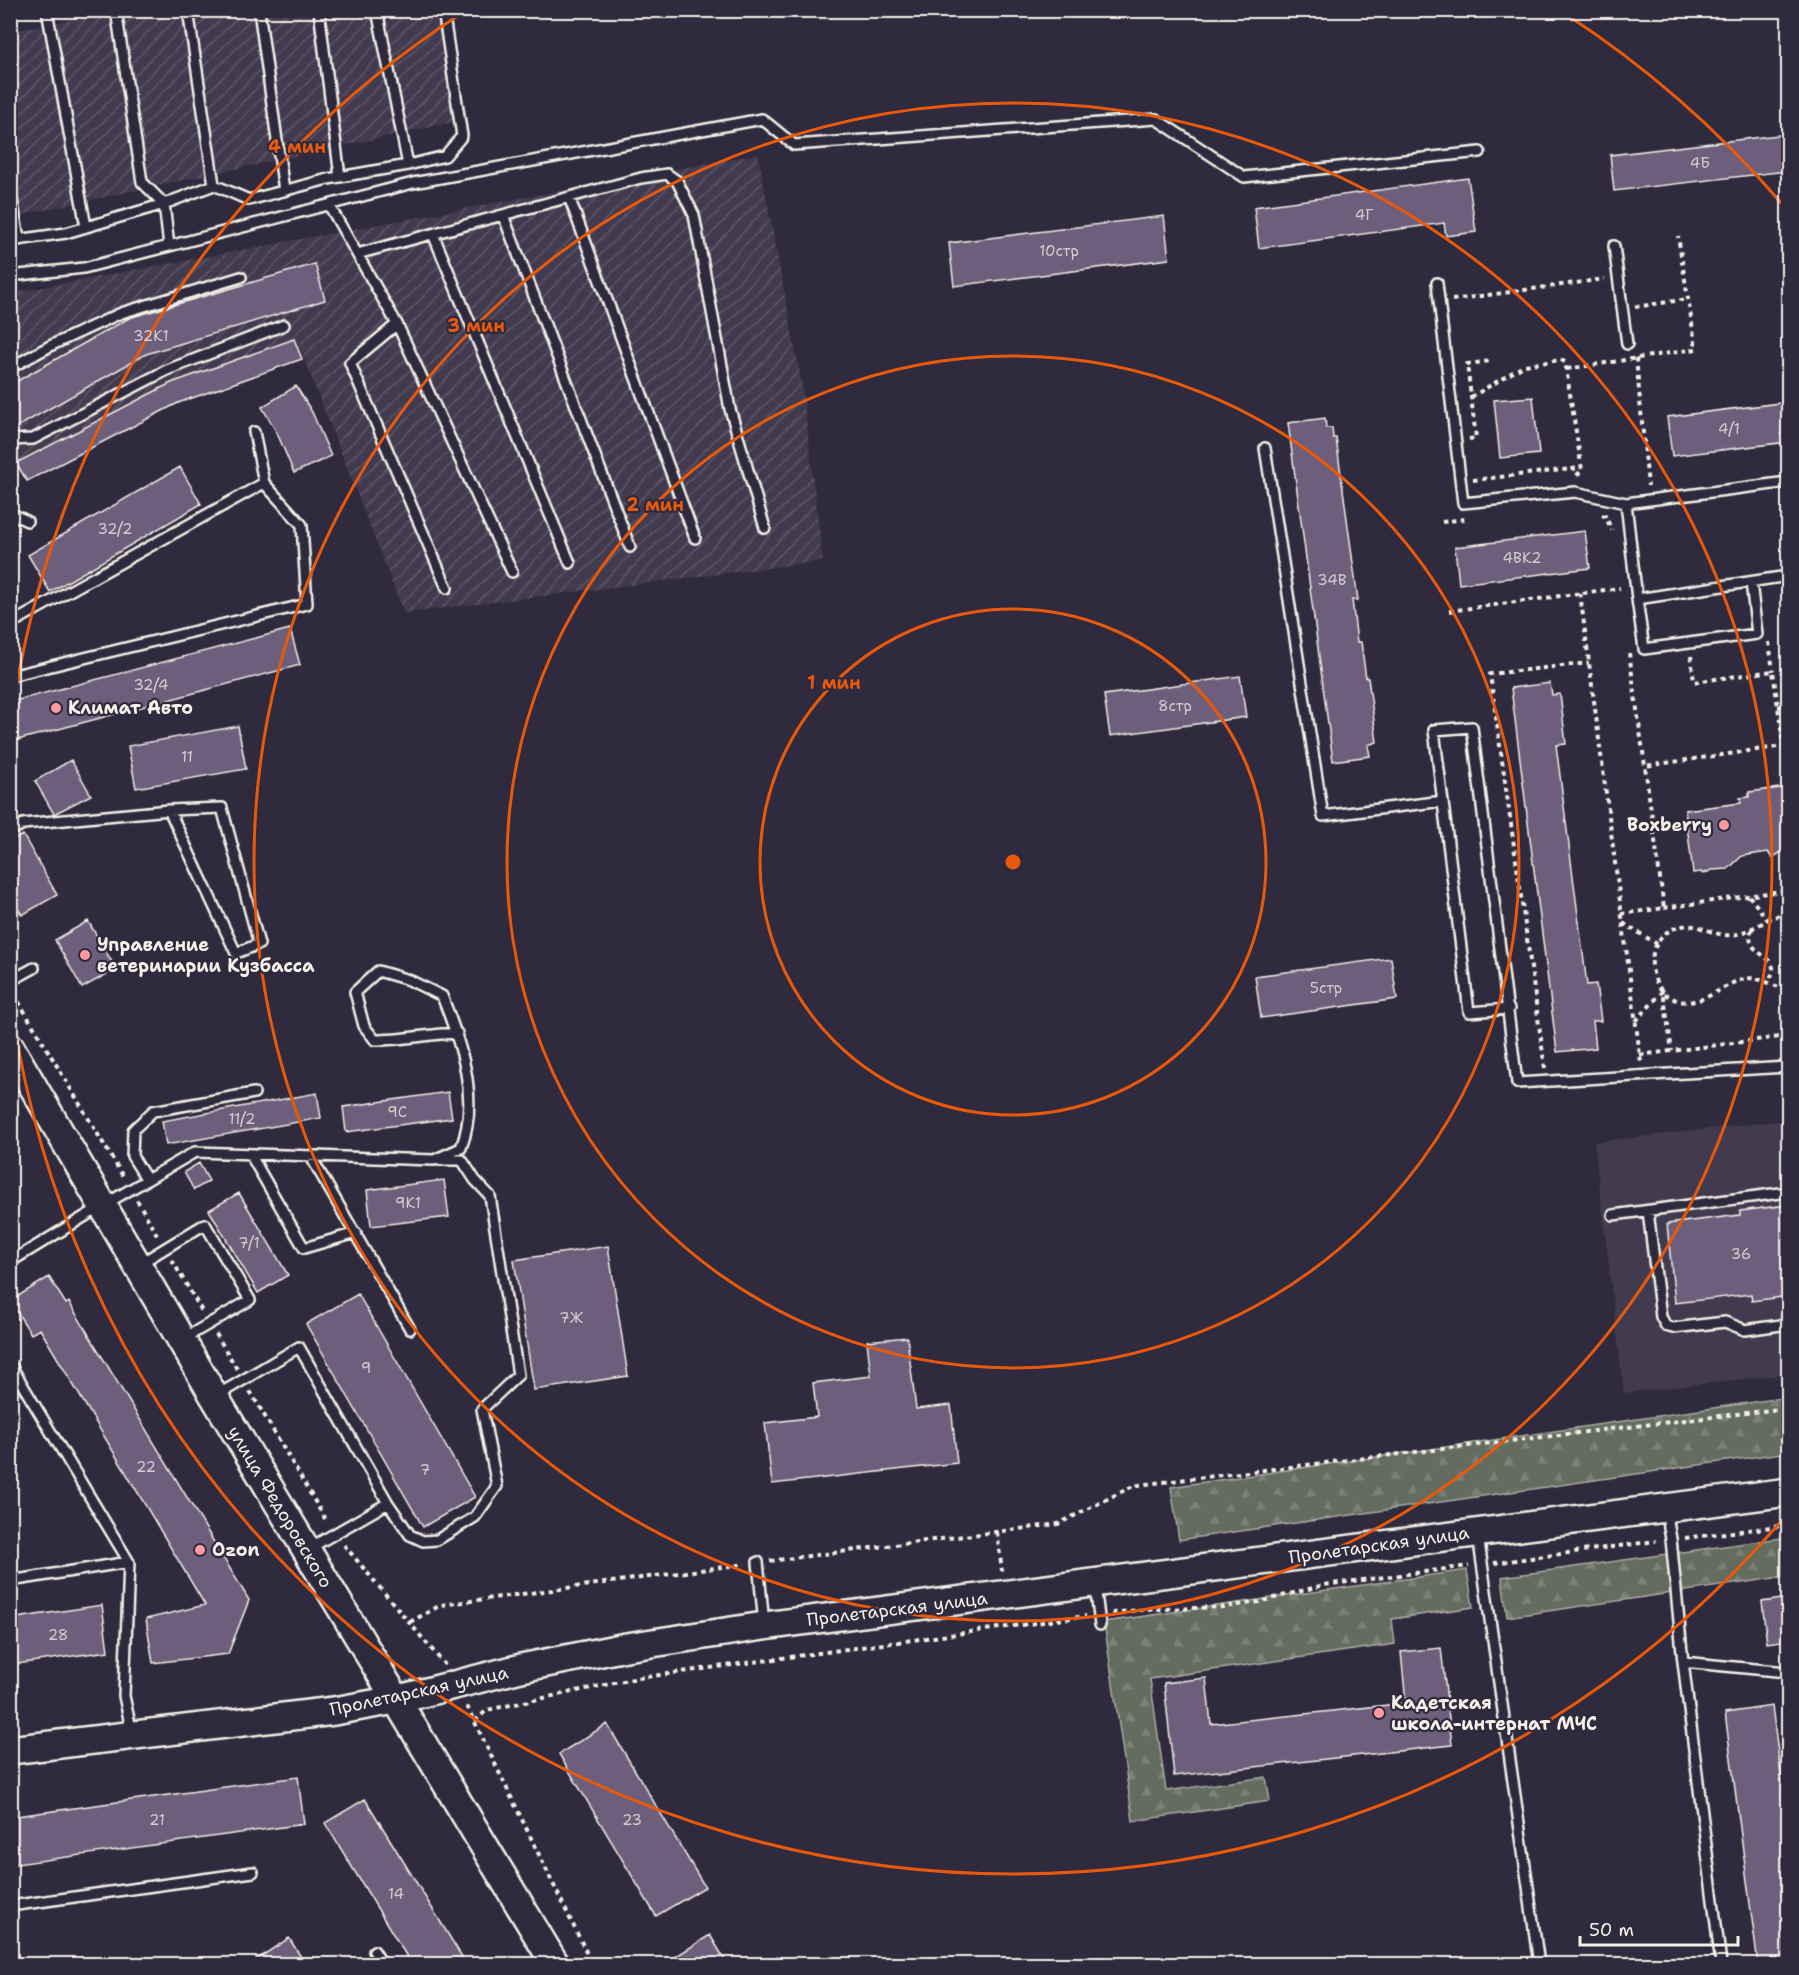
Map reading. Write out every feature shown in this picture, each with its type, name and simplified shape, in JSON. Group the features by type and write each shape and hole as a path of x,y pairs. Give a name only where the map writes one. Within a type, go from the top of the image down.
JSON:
{"street":[{"name":"улица Федоровского","path":"10,1047 181,1341 554,1964"},
{"name":"Пролетарская улица","path":"10,1750 334,1711 395,1700 521,1668 626,1647 764,1626 1788,1492"}],"lane":[{"path":"47,10 86,227"},
{"path":"116,10 142,182 164,204 169,246"},
{"path":"188,10 214,185"},
{"path":"259,10 284,191"},
{"path":"319,10 340,177"},
{"path":"377,10 408,165"},
{"path":"10,188 15,240 66,233 164,204 214,185 249,200 340,177 446,156 462,136 443,10"},
{"path":"10,276 84,268 413,183 762,118 794,145 1156,119 1244,177 1480,152"},
{"path":"357,254 641,178 667,174 677,181 694,215 730,409 765,528"},
{"path":"569,197 694,538"},
{"path":"329,205 398,324 512,572"},
{"path":"503,215 630,547"},
{"path":"433,234 570,563"},
{"path":"1614,246 1627,344"},
{"path":"10,368 52,345 121,313 241,277"},
{"path":"1437,284 1463,503 1575,492 1626,503 1788,482"},
{"path":"398,324 350,363 447,588"},
{"path":"10,440 33,439 167,370 284,325"},
{"path":"10,676 307,604 302,525 264,483 254,432"},
{"path":"1265,448 1323,816 1443,801"},
{"path":"10,624 264,483"},
{"path":"1626,503 1644,649 1757,634 1751,582"},
{"path":"10,513 27,521"},
{"path":"1637,599 1788,576"},
{"path":"1509,1009 1469,1012 1434,730 1472,726 1509,1009 1517,1083 1788,1067"},
{"path":"10,831 23,824 169,810 222,808 259,944 236,953 169,810"},
{"path":"10,981 34,968"},
{"path":"434,1160 461,1148 468,1130 468,1081 457,1033 442,996 409,980 378,971 355,992 364,1026 375,1040 399,1040 430,1034 457,1033"},
{"path":"147,1180 132,1155 133,1130 153,1111 254,1093"},
{"path":"10,1262 195,1152 462,1160 490,1196 518,1375 482,1409 497,1486 475,1517 436,1540 423,1541 410,1535 388,1503 299,1347 214,1396"},
{"path":"250,1154 304,1248 356,1233"},
{"path":"311,1157 410,1329"},
{"path":"1613,1215 1788,1192"},
{"path":"1648,1211 1661,1317 1666,1326 1673,1328 1725,1322 1745,1330 1788,1324"},
{"path":"137,1265 204,1224 250,1300 181,1341"},
{"path":"10,1364 129,1562 124,1696 132,1735"},
{"path":"306,1550 388,1503"},
{"path":"1666,1507 1721,1965"},
{"path":"1477,1532 1539,1965"},
{"path":"10,1581 129,1562"},
{"path":"758,1562 764,1626"},
{"path":"1095,1583 1100,1625"},
{"path":"1683,1662 1788,1672 1788,1685"},
{"path":"10,1906 254,1872"},
{"path":"375,1951 382,1965"}],"path":[{"path":"1567,369 1696,349 1678,236"},
{"path":"1440,302 1618,277"},
{"path":"1623,309 1688,299"},
{"path":"1636,358 1649,500"},
{"path":"1470,397 1525,365 1562,360 1565,362 1581,470 1560,494"},
{"path":"1470,449 1469,439 1476,438 1467,364 1491,361"},
{"path":"1472,470 1473,480 1581,468"},
{"path":"1597,513 1605,516 1612,526 1613,536"},
{"path":"1442,522 1465,519"},
{"path":"1618,578 1621,600"},
{"path":"1449,611 1620,588"},
{"path":"1580,593 1640,1055 1788,1036"},
{"path":"1689,643 1694,682 1773,671 1788,779"},
{"path":"1628,647 1664,908"},
{"path":"1546,1072 1490,674 1589,663"},
{"path":"1778,707 1788,705"},
{"path":"1645,766 1784,746"},
{"path":"1621,914 1788,890"},
{"path":"1749,896 1768,920"},
{"path":"1672,1051 1663,991 1653,975 1651,957 1659,939 1674,928 1693,925 1731,935 1752,929 1773,917 1788,913"},
{"path":"1622,923 1657,944"},
{"path":"1752,929 1749,936 1750,943 1759,954 1772,962 1772,976 1767,982"},
{"path":"1663,991 1679,1001 1698,1001 1745,979 1755,978 1788,989"},
{"path":"10,987 334,1534 442,1660 475,1721 592,1965"},
{"path":"1636,1021 1663,991"},
{"path":"410,1622 441,1605 1058,1524 1133,1486 1788,1408"},
{"path":"475,1721 487,1710 638,1678 1138,1610 1224,1607 1259,1602 1324,1585 1788,1525"}],"shaded area":[{"path":"119,11 444,11 468,119 11,217 10,31"},
{"path":"758,154 802,385 823,561 404,613 298,344 141,400 11,466 11,293"},
{"path":"1788,1120 1788,1374 1624,1393 1594,1142"}],"green space":[{"path":"1788,1397 1788,1452 1179,1540 1171,1487"},
{"path":"1788,1537 1788,1576 1507,1617 1502,1577"},
{"path":"1467,1570 1473,1607 1392,1619 1395,1644 1150,1679 1166,1791 1266,1777 1270,1801 1133,1821 1104,1622"}],"building":[{"path":"1788,134 1788,171 1614,191 1610,155"},
{"path":"1468,178 1476,232 1446,236 1444,223 1259,248 1254,207"},
{"path":"1164,216 1169,259 954,286 949,243"},
{"path":"315,264 325,300 146,354 10,431 10,385 129,318"},
{"path":"294,339 302,359 178,403 27,481 16,463 171,383"},
{"path":"296,386 312,412 331,456 294,473 277,433 262,407"},
{"path":"1533,397 1539,454 1500,458 1494,400"},
{"path":"1788,402 1788,442 1672,456 1667,417"},
{"path":"1325,418 1326,428 1332,428 1333,438 1336,438 1358,600 1352,600 1357,642 1361,642 1377,742 1368,745 1370,756 1333,761 1288,423"},
{"path":"180,467 201,504 50,592 28,555"},
{"path":"1585,531 1590,568 1459,584 1455,547"},
{"path":"290,629 300,665 10,742 10,702"},
{"path":"1240,676 1246,717 1110,736 1104,695"},
{"path":"1550,683 1552,695 1560,694 1566,744 1556,745 1587,985 1596,984 1601,1021 1593,1021 1596,1048 1557,1052 1511,688"},
{"path":"238,726 246,769 136,788 128,746"},
{"path":"71,760 91,795 54,814 35,781"},
{"path":"1788,787 1788,851 1783,851 1772,858 1768,852 1742,856 1728,869 1712,870 1703,874 1693,873 1685,810 1741,803 1740,798 1749,797 1749,792"},
{"path":"23,835 57,895 22,915 10,896 10,841"},
{"name":"Управление ветеринарии Кузбасса","path":"88,921 116,969 82,988 55,940"},
{"path":"1391,958 1397,999 1261,1018 1255,976"},
{"path":"448,1092 452,1118 346,1132 343,1107"},
{"path":"317,1093 321,1118 166,1145 162,1121"},
{"path":"199,1163 209,1181 194,1190 184,1172"},
{"path":"444,1180 449,1217 371,1226 367,1190"},
{"path":"239,1193 288,1275 258,1293 209,1210"},
{"path":"1788,1205 1788,1296 1752,1301 1751,1294 1675,1303 1667,1224 1740,1215 1740,1211"},
{"path":"608,1246 628,1376 534,1390 514,1260"},
{"path":"49,1277 66,1304 69,1302 249,1600 228,1654 153,1663 146,1619 205,1605 40,1329 31,1334 10,1301"},
{"path":"358,1294 475,1497 423,1527 306,1324"},
{"path":"907,1337 916,1409 951,1405 957,1463 772,1484 765,1423 817,1417 813,1383 871,1376 867,1341"},
{"path":"1788,1598 1788,1640 1767,1643 1762,1602"},
{"path":"102,1605 108,1651 10,1665 10,1619"},
{"name":"Кадетская школа-интернат МЧС","path":"1441,1648 1452,1745 1174,1776 1164,1683 1206,1678 1211,1724 1406,1703 1401,1652"},
{"path":"1772,1706 1788,1829 1788,1965 1758,1965 1725,1713"},
{"path":"607,1724 705,1887 656,1916 559,1754"},
{"path":"298,1777 304,1824 10,1865 10,1817"},
{"path":"365,1799 467,1965 412,1965 325,1823"},
{"path":"710,1935 728,1965 662,1965"},
{"path":"289,1938 306,1965 248,1965"}],"place":[{"name":"Климат Авто","path":"56,708"},
{"name":"Boxberry","path":"1724,825"},
{"name":"Управление ветеринарии Кузбасса","path":"85,955"},
{"name":"Ozon","path":"200,1550"},
{"name":"Кадетская школа-интернат МЧС","path":"1379,1713"}]}
